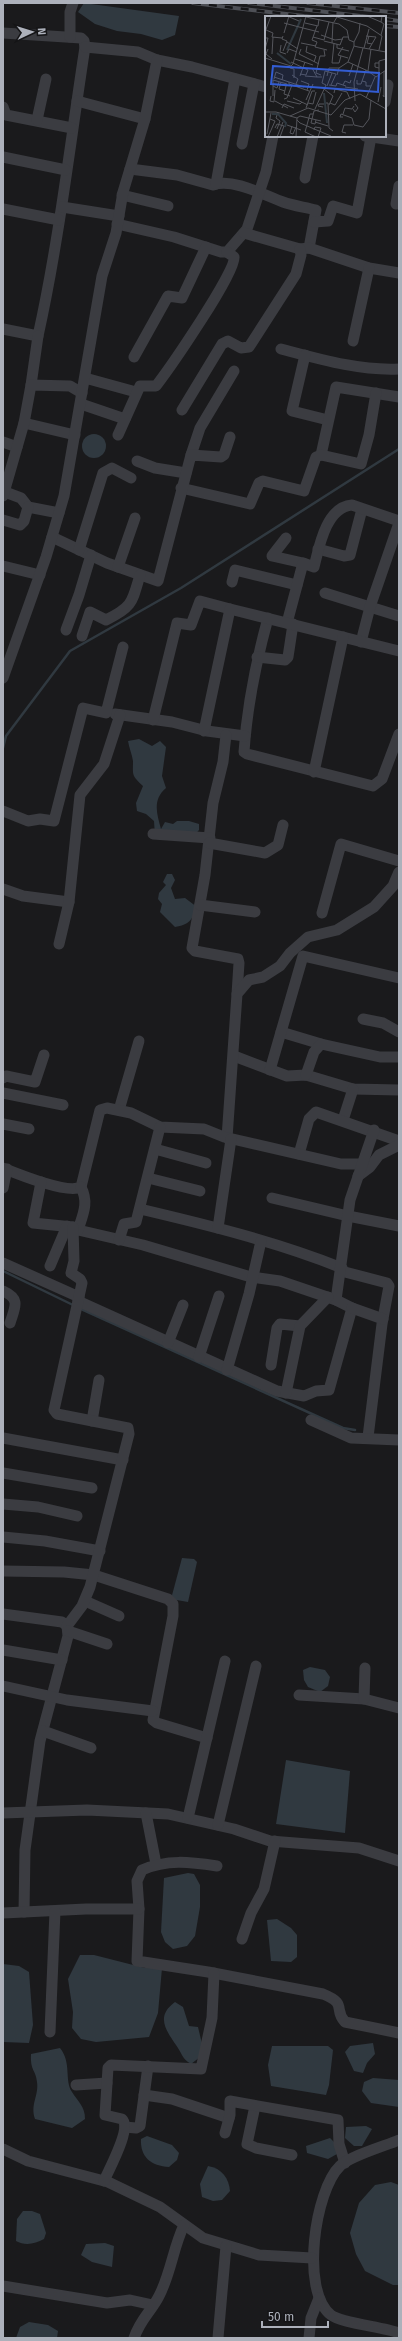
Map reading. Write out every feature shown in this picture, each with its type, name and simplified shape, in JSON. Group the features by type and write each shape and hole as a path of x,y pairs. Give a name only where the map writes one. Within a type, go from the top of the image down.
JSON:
{"street":[{"path":"70,37 70,12 73,3"},
{"path":"3,33 83,39 85,47 49,286 38,336 24,423 4,494 21,498 28,507 59,513"},
{"path":"85,47 138,52 157,60 265,88"},
{"path":"3,678 40,575 59,513 82,399 102,276 118,220 122,195 145,119 157,60"},
{"path":"37,120 46,79"},
{"path":"216,184 234,79"},
{"path":"242,144 254,84"},
{"path":"386,96 388,85"},
{"path":"77,101 145,119"},
{"path":"3,107 6,115 72,128"},
{"path":"227,252 247,229 266,172 273,137"},
{"path":"305,178 313,137"},
{"path":"314,222 328,221 333,206 357,213 373,137 399,141"},
{"path":"3,157 66,170"},
{"path":"130,169 177,174 213,186 220,183 260,192 284,202 316,210 314,222 301,255 296,274 249,347 240,348 228,341 222,344 182,410"},
{"path":"399,186 396,204 399,204"},
{"path":"122,195 168,206"},
{"path":"62,207 118,220 221,252 227,252 234,257 234,264 213,302 158,384 152,387 141,385 136,392 118,435"},
{"path":"3,209 59,220"},
{"path":"244,233 304,248 370,268 399,272"},
{"path":"134,357 168,296 182,298 206,247"},
{"path":"353,341 370,268"},
{"path":"3,329 38,336"},
{"path":"281,349 384,370 399,369"},
{"path":"305,355 292,411 328,420"},
{"path":"52,537 118,567 158,581 181,488 200,428 234,371"},
{"path":"85,378 136,392"},
{"path":"31,385 70,386 82,399 125,419"},
{"path":"321,455 336,387 399,397"},
{"path":"181,488 250,504 259,483 263,481 304,491 316,457 321,455 361,464 369,435 376,393"},
{"path":"24,423 75,435"},
{"path":"191,455 221,457 224,455 230,437"},
{"path":"3,442 17,447"},
{"path":"137,461 155,468 186,473"},
{"path":"79,550 103,473 112,468 131,478"},
{"path":"286,538 272,556 314,567 324,530 331,519 345,506 352,505 399,522 370,607 361,642"},
{"path":"3,520 20,525 24,521 28,507"},
{"path":"318,549 344,556 350,555 362,509"},
{"path":"118,567 135,518"},
{"path":"66,630 80,595 91,555"},
{"path":"257,657 279,661 285,660 288,657 290,624 302,563"},
{"path":"3,566 40,575"},
{"path":"232,582 235,570 297,585"},
{"path":"82,636 90,612 106,620 124,612 131,603 140,575"},
{"path":"325,593 399,616"},
{"path":"153,720 177,623 191,625 200,601 399,651"},
{"path":"204,731 230,609"},
{"path":"268,618 257,657 244,752 314,772 373,786 382,779 396,757 396,745 399,734"},
{"path":"314,772 343,638"},
{"path":"106,713 123,647"},
{"path":"3,811 28,821 40,819 54,821 82,708 153,720 204,731 245,736"},
{"path":"59,944 69,902 80,795 104,764 120,715"},
{"path":"218,1228 229,1138 234,1056 234,1022 239,963 238,959 193,950 210,841 213,803 223,762 226,734"},
{"path":"153,834 210,841 265,854 278,845 284,825"},
{"path":"322,913 341,844 399,860"},
{"path":"237,994 249,980 263,977 280,966 290,953 308,937 337,930 374,907 393,886 399,872"},
{"path":"3,889 23,896 69,902"},
{"path":"200,905 255,912"},
{"path":"270,1070 303,956 399,978"},
{"path":"364,1019 383,1023 399,1032"},
{"path":"281,1032 321,1044 380,1057 399,1057"},
{"path":"119,1110 139,1041"},
{"path":"306,1075 314,1052 321,1044"},
{"path":"30,1098 44,1055"},
{"path":"234,1056 288,1076 306,1075 353,1089 399,1090"},
{"path":"3,1078 6,1076 35,1082"},
{"path":"343,1120 353,1089"},
{"path":"3,1093 63,1105"},
{"path":"50,1266 86,1204 86,1196 81,1187 100,1110 107,1108 131,1113 160,1127 204,1129 229,1138 340,1164 362,1164"},
{"path":"299,1154 309,1119 312,1114 316,1112 374,1130 399,1141"},
{"path":"3,1124 29,1129"},
{"path":"119,1240 123,1225 136,1222 160,1127"},
{"path":"286,1393 300,1326 332,1299 341,1270 350,1200 374,1130"},
{"path":"358,1176 370,1167 379,1155 399,1145"},
{"path":"155,1149 206,1163"},
{"path":"3,1188 5,1169 41,1182 73,1189 81,1187"},
{"path":"148,1178 200,1191"},
{"path":"41,1182 33,1223 73,1228 251,1277 280,1281 383,1319"},
{"path":"272,1198 348,1216 399,1226"},
{"path":"140,1209 218,1228 314,1257 341,1270 387,1283 394,1291 383,1319 368,1438"},
{"path":"24,1912 25,1850 42,1731 62,1660 68,1628 85,1601 94,1575 130,1434 128,1428 57,1414 54,1410 82,1283 80,1279 71,1273 74,1261 73,1228"},
{"path":"228,1370 249,1294 251,1277 260,1241"},
{"path":"3,1263 78,1303 228,1370 278,1391 304,1396 316,1391 330,1390 352,1308"},
{"path":"3,1291 13,1295 15,1300 10,1323"},
{"path":"199,1357 219,1296"},
{"path":"168,1343 183,1305"},
{"path":"271,1365 277,1328 280,1324 300,1326"},
{"path":"92,1421 99,1380"},
{"path":"311,1420 351,1438 399,1440"},
{"path":"3,1438 123,1460"},
{"path":"3,1473 92,1488"},
{"path":"3,1504 38,1507 77,1516"},
{"path":"3,1537 44,1541 100,1551"},
{"path":"3,1571 64,1572 94,1575 168,1599 172,1604 173,1616 153,1711 153,1720 157,1723 207,1738"},
{"path":"85,1601 119,1616"},
{"path":"3,1614 62,1622 68,1628 107,1644"},
{"path":"3,1650 62,1660"},
{"path":"188,1818 225,1661"},
{"path":"218,1825 256,1666"},
{"path":"364,1699 366,1668"},
{"path":"3,1686 52,1696 153,1711"},
{"path":"299,1695 364,1699 399,1708"},
{"path":"42,1731 91,1748"},
{"path":"3,1813 87,1810 146,1813 188,1818 274,1841 359,1848 399,1861"},
{"path":"146,1813 156,1864"},
{"path":"242,1939 251,1913 264,1889 274,1841"},
{"path":"217,1866 185,1861 156,1864 142,1870 138,1874 139,1909 137,1961 214,1973 323,1994 332,1998 338,2003 345,2022 399,2033"},
{"path":"3,1913 101,1908 139,1909"},
{"path":"50,2032 55,1911"},
{"path":"104,2181 122,2140 125,2127 122,2119 106,2115 109,2065 201,2069 212,2018 214,1973"},
{"path":"125,2127 136,2128 140,2126 148,2066"},
{"path":"76,2085 107,2083"},
{"path":"144,2095 172,2099 229,2118"},
{"path":"225,2133 229,2118 230,2101 338,2120 339,2144 345,2163"},
{"path":"255,2106 247,2144 256,2148 292,2155"},
{"path":"399,2140 340,2166 328,2186 316,2227 312,2258 319,2298 331,2316 399,2333"},
{"path":"3,2149 28,2161 104,2181 160,2207 203,2238 259,2256 312,2258"},
{"path":"134,2338 142,2319 159,2297 176,2242 184,2225"},
{"path":"218,2338 226,2246"},
{"path":"3,2286 107,2303 130,2300 153,2305"},
{"path":"309,2338 311,2318 319,2298"}],"shaded area":[{"path":"84,3 179,16 175,35 162,40 141,34 117,31 95,24 78,12"},
{"path":"94,434 103,437 106,446 103,455 94,458 85,455 82,446 85,437"},
{"path":"139,739 152,746 160,741 166,747 162,776 166,788 157,802 158,818 161,829 165,822 173,824 177,821 189,821 199,824 199,830 190,840 155,836 154,821 146,814 137,811 136,803 143,786 134,775 133,761 128,741"},
{"path":"167,874 172,874 175,880 171,888 175,899 185,898 197,907 189,921 184,925 175,927 160,912 162,904 158,899 159,893 166,885 163,882"},
{"path":"182,1558 194,1559 197,1562 188,1602 171,1599"},
{"path":"310,1667 325,1670 330,1677 328,1686 320,1692 308,1687 304,1680 303,1670"},
{"path":"286,1760 350,1771 345,1833 276,1824"},
{"path":"188,1873 194,1874 200,1885 200,1907 195,1936 187,1946 173,1949 165,1942 161,1932 164,1878"},
{"path":"277,1919 291,1928 297,1935 297,1957 291,1962 271,1961 267,1920"},
{"path":"80,1955 94,1955 145,1968 150,1964 162,1968 158,2013 149,2037 96,2042 81,2039 72,2028 73,2012 68,1979"},
{"path":"3,1964 19,1966 29,1972 33,2025 29,2043 3,2042"},
{"path":"175,2002 183,2007 189,2026 198,2027 202,2044 200,2057 191,2064 182,2056 164,2023 166,2012"},
{"path":"373,2043 375,2054 367,2063 363,2073 354,2071 345,2052 350,2046"},
{"path":"272,2046 328,2046 333,2050 329,2085 326,2095 271,2086 268,2065"},
{"path":"60,2048 66,2060 68,2082 85,2115 85,2119 72,2128 35,2119 33,2109 37,2087 36,2078 31,2064 31,2054"},
{"path":"373,2078 399,2080 399,2107 371,2103 362,2091 364,2082"},
{"path":"366,2126 372,2129 362,2146 354,2146 345,2138 346,2127"},
{"path":"147,2136 172,2145 179,2153 177,2160 169,2167 157,2165 148,2159 142,2151 141,2145 141,2139"},
{"path":"330,2138 336,2144 337,2154 328,2159 307,2153 306,2146"},
{"path":"208,2166 221,2172 228,2182 230,2191 222,2200 213,2201 202,2197 200,2184"},
{"path":"391,2182 399,2185 399,2285 393,2285 365,2271 356,2254 350,2233 359,2203 375,2185"},
{"path":"23,2211 32,2211 40,2214 46,2233 44,2239 30,2244 23,2244 16,2241 17,2219"},
{"path":"105,2243 114,2246 112,2267 92,2262 81,2255 86,2244"},
{"path":"29,2322 48,2325 58,2331 57,2338 16,2338 20,2327"}],"waterway":[{"path":"3,748 6,736 70,651 181,588 399,449"},
{"path":"3,1271 75,1306"},
{"path":"79,1308 343,1428 355,1430"}],"railway":[{"path":"193,3 304,16"},
{"path":"249,3 360,16"},
{"path":"308,3 399,13"},
{"path":"386,19 399,21"},
{"path":"386,26 399,27"}]}
